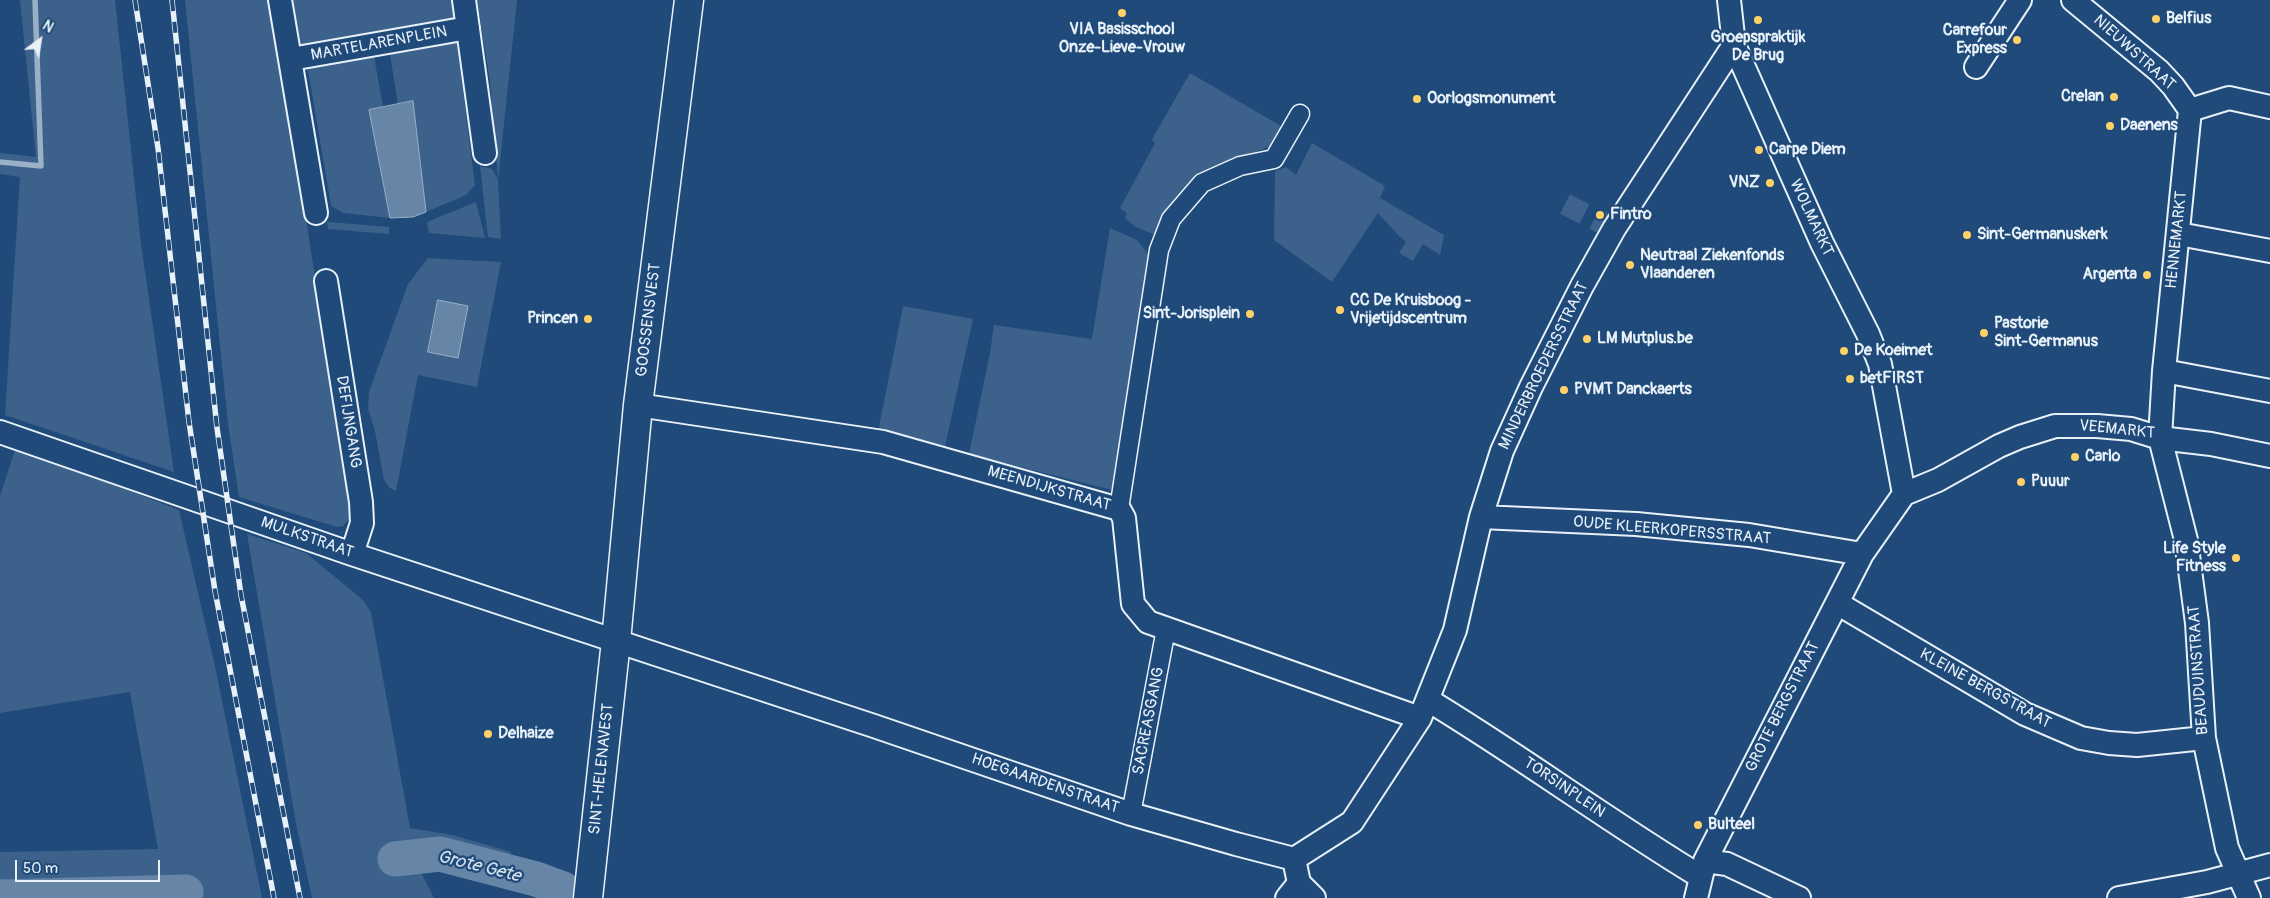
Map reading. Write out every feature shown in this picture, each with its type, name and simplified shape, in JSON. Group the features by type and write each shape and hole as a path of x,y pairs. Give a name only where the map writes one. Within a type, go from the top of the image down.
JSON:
{"street":[{"name":"MARTELARENPLEIN","path":"280,0 316,213"},
{"name":"MARTELARENPLEIN","path":"464,0 485,153"},
{"name":"GOOSSENSVEST","path":"616,641 638,405 689,0"},
{"name":"WOLMARKT","path":"1729,0 1734,45 1822,244 1868,334 1880,364 1904,494"},
{"path":"1976,66 2020,0"},
{"name":"NIEUWSTRAAT","path":"2073,0 2159,72 2173,86 2190,110"},
{"name":"MARTELARENPLEIN","path":"291,59 468,28"},
{"name":"MINDERBROEDERSSTRAAT","path":"1424,709 1455,630 1481,517 1502,451 1531,388 1582,286 1614,229 1734,45"},
{"path":"2190,110 2229,98 2270,107"},
{"name":"HENNEMARKT","path":"2164,371 2190,110"},
{"path":"1119,509 1160,250 1171,219 1202,183 1240,166 1274,159 1300,114"},
{"path":"2178,234 2270,251"},
{"name":"DEFIJNGANG","path":"326,285 361,502 362,523 352,554"},
{"path":"2164,371 2270,391"},
{"name":"VEEMARKT","path":"1904,494 1938,480 1999,446 2055,426 2097,426 2131,429 2160,438 2164,371"},
{"name":"MEENDIJKSTRAAT","path":"638,405 883,442 1119,509 1124,518 1133,604 1148,622 1424,709"},
{"name":"MULKSTRAAT","path":"0,432 352,554 616,641"},
{"path":"2160,438 2211,444 2270,456"},
{"name":"BEAUDUINSTRAAT","path":"2160,438 2186,540 2198,623 2204,738 2227,848 2249,898"},
{"path":"1862,554 1904,494"},
{"name":"OUDE KLEERKOPERSSTRAAT","path":"1481,517 1636,524 1749,535 1862,554"},
{"name":"GROTE BERGSTRAAT","path":"1700,878 1862,554"},
{"name":"KLEINE BERGSTRAAT","path":"1837,603 2025,714 2072,734 2110,743 2137,745 2204,738"},
{"name":"SACREASGANG","path":"1131,814 1166,629"},
{"name":"HOEGAARDENSTRAAT","path":"616,641 1131,814 1294,859"},
{"name":"SINT-HELENAVEST","path":"588,898 616,641"},
{"path":"1300,893 1294,859 1352,822 1424,709"},
{"name":"TORSINPLEIN","path":"1424,709 1477,730 1641,841 1700,878"},
{"path":"1700,878 1727,864 1799,898"},
{"path":"2119,898 2207,890 2238,873 2270,865"}],"shaded area":[{"path":"20,0 115,0 141,244 174,472 5,415 20,177 0,174 0,153 36,157"},
{"path":"185,0 269,0 294,142 352,516 343,526 337,527 239,497 228,424"},
{"path":"288,0 456,0 459,21 296,47"},
{"path":"477,0 517,0 498,181 501,239 488,237 480,166 492,169 498,179 490,81"},
{"path":"456,37 475,185 466,195 426,212 413,101 398,104 389,49"},
{"path":"373,51 383,107 369,110 390,218 343,213 331,206 307,63"},
{"path":"1190,73 1286,129 1268,147 1234,159 1196,180 1178,198 1155,235 1136,227 1125,218 1127,213 1120,208 1155,143 1152,140 1155,134"},
{"path":"413,101 426,212 413,217 390,218 369,110"},
{"path":"1312,143 1385,186 1380,198 1444,235 1440,255 1423,244 1413,261 1399,253 1406,242 1378,213 1332,282 1274,240 1275,171 1286,167 1296,175"},
{"path":"476,202 485,238 429,233 427,222"},
{"path":"327,222 389,227 389,234 328,229"},
{"path":"1110,228 1137,240 1152,259 1112,490 969,454 994,325 1092,339"},
{"path":"428,258 501,262 477,387 418,375 396,491 390,488 384,480 375,431 368,409 369,392 408,284"},
{"path":"438,300 468,306 458,358 428,352"},
{"path":"903,306 973,319 945,446 878,432"},
{"path":"15,450 53,461 179,510 216,671 262,898 190,898 189,886 175,881 165,884 84,888 0,888 0,852 158,849 130,692 0,713 0,496"},
{"path":"247,534 306,553 363,600 371,612 410,828 452,835 511,852 508,864 462,847 433,840 402,842 385,847 396,871 420,870 434,898 312,898 296,824"}],"waterway":[{"path":"0,162 41,166 35,0"},
{"name":"Grote Gete","path":"395,859 440,854 536,879 563,889"},
{"name":"Grote Gete","path":"0,897 186,892"}],"tunnel":[{"path":"1565,204 1614,229"}],"railway":[{"path":"135,0 158,148 189,422 215,591 274,898"},
{"path":"172,0 217,428 241,595 300,898"}],"place":[{"name":"VIA Basisschool Onze-Lieve-Vrouw","path":"1122,13"},
{"name":"Belfius","path":"2156,19"},
{"name":"Groepspraktijk De Brug","path":"1758,20"},
{"name":"Carrefour Express","path":"2017,40"},
{"name":"Crelan","path":"2114,97"},
{"name":"Oorlogsmonument","path":"1417,99"},
{"name":"Daenens","path":"2110,126"},
{"name":"Carpe Diem","path":"1759,150"},
{"name":"VNZ","path":"1770,183"},
{"name":"Fintro","path":"1600,215"},
{"name":"Sint-Germanuskerk","path":"1967,235"},
{"name":"Neutraal Ziekenfonds Vlaanderen","path":"1630,265"},
{"name":"Argenta","path":"2147,275"},
{"name":"CC De Kruisboog - Vrijetijdscentrum","path":"1340,310"},
{"name":"Sint-Jorisplein","path":"1250,314"},
{"name":"Princen","path":"588,319"},
{"name":"Pastorie Sint-Germanus","path":"1984,333"},
{"name":"LM Mutplus.be","path":"1587,339"},
{"name":"De Koeimet","path":"1844,351"},
{"name":"betFIRST","path":"1850,379"},
{"name":"PVMT Danckaerts","path":"1564,390"},
{"name":"Carlo","path":"2075,457"},
{"name":"Puuur","path":"2021,482"},
{"name":"Life Style Fitness","path":"2236,558"},
{"name":"Delhaize","path":"488,734"},
{"name":"Bulteel","path":"1698,825"}]}
